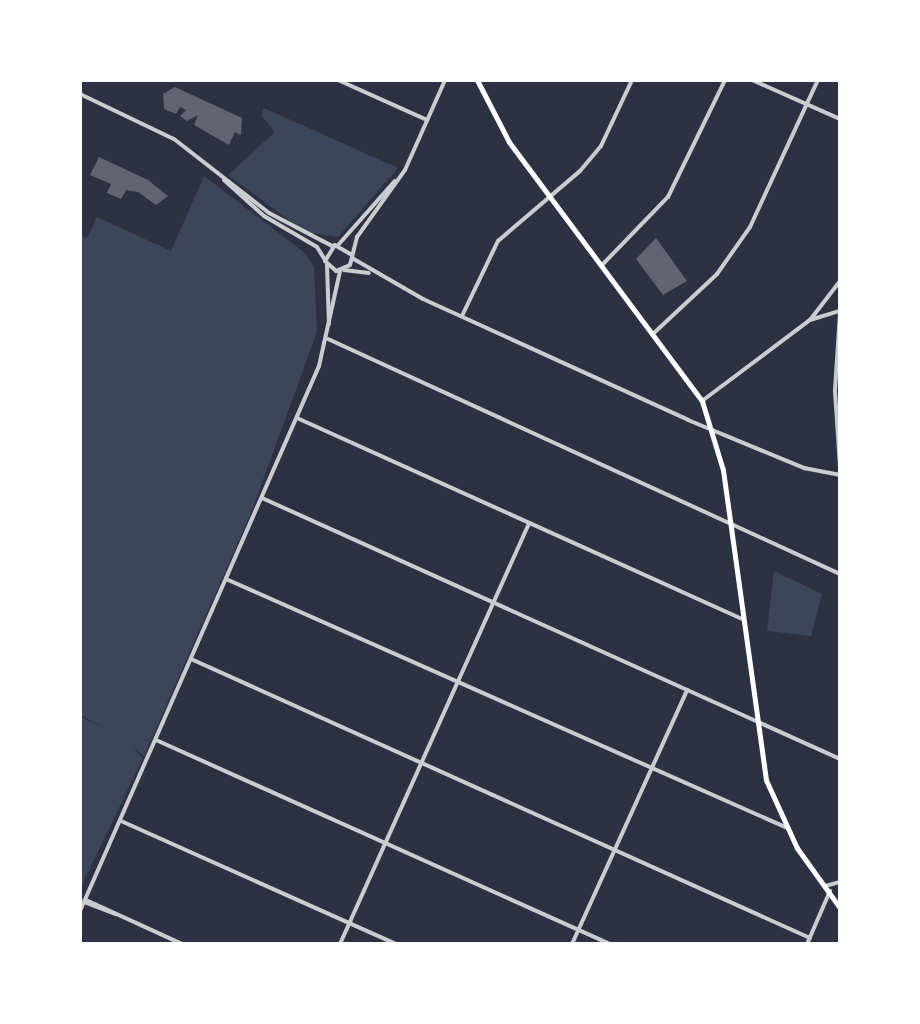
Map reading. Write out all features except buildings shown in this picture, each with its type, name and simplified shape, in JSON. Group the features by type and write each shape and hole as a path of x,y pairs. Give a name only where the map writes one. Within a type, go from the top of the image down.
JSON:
{"main road":[{"path":"477,80 509,142 655,332 702,401 713,428 731,522 766,780 785,827 840,908"}],"street":[{"path":"338,80 427,120"},
{"path":"80,911 297,418 328,339 332,287 352,256 368,217 399,178 445,80"},
{"path":"462,316 498,241 551,197 601,146 632,80"},
{"path":"603,264 668,197 725,80"},
{"path":"752,80 840,119"},
{"path":"655,332 717,274 743,238 818,80"},
{"path":"80,94 165,133 286,224 335,245 371,274"},
{"path":"221,176 264,216 316,247 326,263 330,326"},
{"path":"326,263 335,245 399,178"},
{"path":"326,263 342,270 371,274 804,468 840,475"},
{"path":"702,401 810,320 840,280"},
{"path":"810,320 840,312 835,392 840,466"},
{"path":"328,339 840,574"},
{"path":"297,418 743,619"},
{"path":"262,498 840,759"},
{"path":"340,944 529,523"},
{"path":"226,579 785,827"},
{"path":"191,659 809,941 827,889 840,882"},
{"path":"572,944 687,690"},
{"path":"156,740 610,944"},
{"path":"121,820 396,944"},
{"path":"85,901 182,944"}],"shaded area":[{"path":"264,108 398,168 338,237 305,232 228,175 275,132 261,115"},
{"path":"204,176 305,253 314,267 317,332 251,513 144,756 132,747 143,758 80,889 80,717 108,729 80,715 80,235 87,238 97,217 171,251"},
{"path":"774,571 822,594 811,636 767,631"}]}
